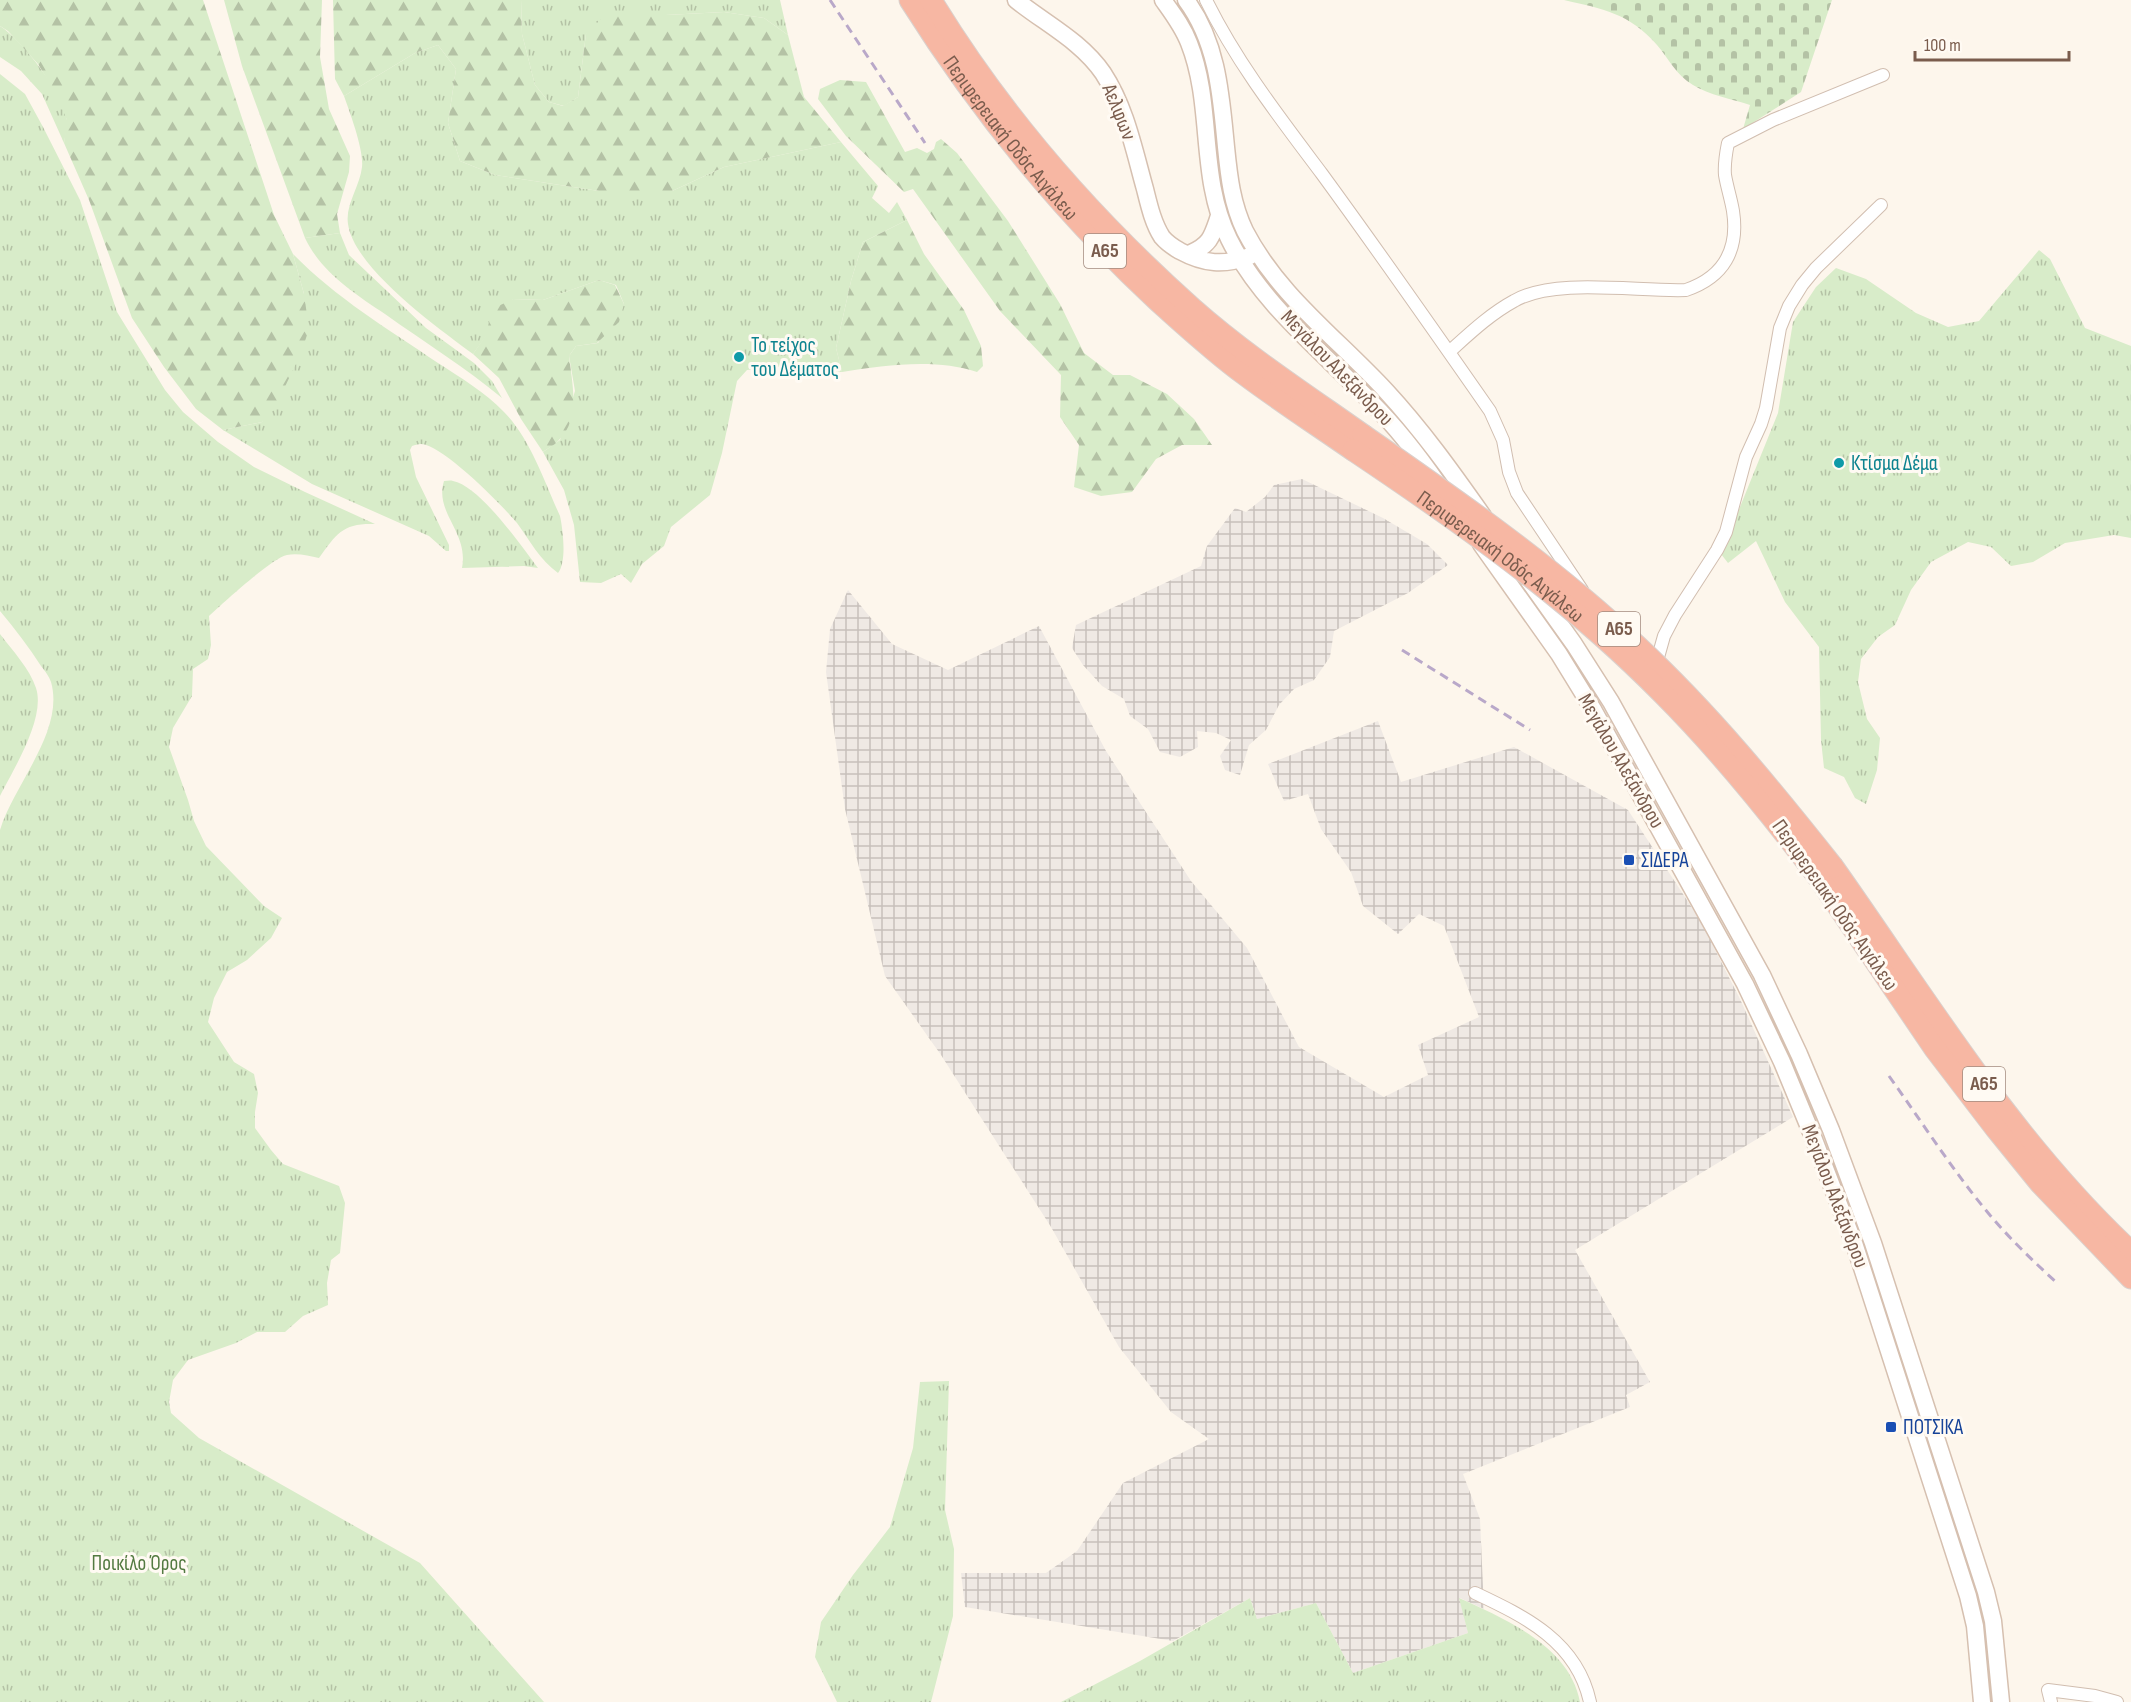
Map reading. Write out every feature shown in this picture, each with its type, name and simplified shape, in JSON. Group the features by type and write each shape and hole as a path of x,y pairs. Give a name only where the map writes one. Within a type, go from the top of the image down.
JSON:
{"highway":[{"name":"Περιφερειακή Οδός Αιγάλεω","path":"910,0 958,74 986,112 1046,187 1102,248 1182,322 1244,374 1358,442"},
{"name":"Περιφερειακή Οδός Αιγάλεω","path":"931,0 1001,104 1059,175 1113,234 1192,308 1358,442 1499,551 1626,659 1662,693 1826,872 2052,1172 2131,1252"},
{"name":"Περιφερειακή Οδός Αιγάλεω","path":"1826,872 1935,1049 2040,1183 2131,1278"}],"main road":[{"name":"Αελφων","path":"1016,0 1037,17 1076,42 1089,54 1103,74 1116,95 1156,225 1166,241 1194,258 1208,262 1223,263 1255,247"},
{"name":"Μεγάλου Αλεξάνδρου","path":"1163,0 1178,20 1189,43 1197,69 1202,93 1212,192 1219,216 1237,254 1263,293 1374,405 1416,452 1559,654 1594,711 1745,984 1809,1126 1855,1246 1968,1596 1975,1626 1982,1702"},
{"name":"Μεγάλου Αλεξάνδρου","path":"1186,0 1207,38 1215,64 1221,91 1230,189 1245,230 1278,281 1385,390 1430,440 1574,644 1611,702 1761,975 1799,1054 1874,1243 1986,1592 1993,1621 2001,1702"},
{"path":"1186,252 1202,248 1210,240 1219,216"}],"street":[{"path":"1206,0 1245,67 1277,115 1322,174 1490,411 1499,428 1509,472 1517,494 1649,688 1664,636 1726,532 1746,457 1766,408 1780,328 1789,306 1816,268 1881,205"},
{"path":"1449,352 1495,312 1515,299 1537,292 1560,287 1686,290 1698,286 1712,277 1725,264 1734,239 1733,210 1725,174 1728,143 1783,116 1883,75"},
{"path":"1475,1593 1525,1617 1564,1648 1586,1684 1590,1702"},
{"path":"2051,1702 2048,1690 2069,1697 2117,1702"}],"shaded area":[{"path":"1302,479 1383,518 1427,544 1448,565 1408,593 1334,631 1330,657 1314,680 1294,689 1279,705 1266,730 1249,745 1240,775 1225,770 1220,756 1231,740 1216,733 1197,731 1198,747 1180,757 1160,752 1148,729 1130,716 1124,699 1102,686 1083,665 1072,648 1076,625 1201,566 1207,546 1235,508 1246,512 1265,497 1274,485"},
{"path":"848,590 892,644 948,670 1039,626 1106,751 1191,881 1247,948 1299,1047 1384,1097 1428,1075 1418,1045 1479,1017 1444,926 1419,914 1398,934 1363,906 1351,872 1321,829 1308,794 1284,801 1268,764 1378,721 1401,782 1514,747 1628,810 1700,920 1740,999 1793,1117 1575,1250 1650,1382 1626,1395 1630,1407 1463,1474 1480,1519 1484,1609 1460,1598 1468,1633 1353,1673 1316,1603 1257,1619 1250,1598 1173,1641 965,1607 961,1573 1046,1573 1077,1551 1123,1483 1209,1439 1171,1412 1119,1347 1051,1227 941,1055 885,976 845,809 826,672 830,629"}],"green space":[{"path":"0,0 203,0 274,215 293,254 304,294 309,329 301,353 281,395 262,422 223,430 196,409 164,367 132,318 89,200 64,143 67,120 56,94 38,64 8,31 0,26"},
{"path":"224,0 322,0 320,57 329,109 350,156 349,172 337,214 340,233 305,238 242,66"},
{"path":"333,0 521,0 522,34 535,85 549,102 563,106 578,97 586,34 606,14 666,15 724,12 764,18 788,35 804,97 841,142 724,167 672,191 599,191 495,175 460,161 448,123 456,69 438,45 415,53 344,96 335,79"},
{"path":"521,0 780,0 788,35 764,18 724,12 666,15 586,34 578,97 564,106 549,102 535,85 522,34"},
{"path":"1564,0 1832,0 1801,92 1743,129 1750,105 1706,92 1687,81 1647,34 1626,19 1603,10"},
{"path":"0,26 30,55 58,96 67,120 64,143 42,94 21,71 0,57"},
{"path":"438,45 456,69 448,123 460,161 495,175 599,191 672,191 724,167 841,142 878,186 872,198 889,213 897,202 907,220 863,242 851,281 836,348 842,372 824,372 797,365 747,370 737,381 722,453 710,495 671,527 664,546 642,564 631,583 621,574 601,583 580,582 574,525 564,490 543,452 560,440 575,391 569,356 576,346 598,343 624,304 616,285 599,280 543,300 513,299 473,354 420,313 381,278 354,241 348,217 361,174 362,160 356,132 344,96 415,53"},
{"name":"Ποικίλο Όρος","path":"0,74 25,94 43,127 80,200 117,312 165,390 183,412 218,442 254,467 375,524 355,525 342,531 319,558 295,554 280,558 209,616 211,645 208,659 193,669 192,696 173,728 169,747 194,821 206,846 264,906 282,918 271,938 247,960 227,972 214,998 208,1022 234,1062 254,1074 258,1093 255,1128 271,1150 283,1164 339,1186 345,1203 340,1253 331,1260 327,1283 328,1305 303,1316 285,1332 257,1332 236,1343 188,1360 173,1380 169,1402 171,1413 199,1438 420,1563 544,1702 0,1702 0,830 45,738 51,719 53,701 48,676 0,611"},
{"path":"840,80 866,82 905,152 917,148 927,153 934,149 936,142 941,139 957,153 1008,221 1060,304 1084,353 1113,375 1130,375 1167,394 1194,419 1212,445 1182,445 1156,459 1132,492 1101,496 1074,487 1079,445 1060,417 1061,375 1000,311 913,189 904,192 846,136 818,99 820,89"},
{"path":"907,220 924,254 964,310 981,346 983,366 977,372 945,365 910,364 842,372 836,348 851,281 863,242"},
{"path":"340,233 349,255 426,328 474,363 492,381 502,398 340,281 320,261 305,238"},
{"path":"2039,250 2050,259 2085,328 2131,346 2131,538 2114,535 2065,543 2033,562 2011,566 1991,547 1968,542 1931,562 1911,590 1895,625 1878,637 1861,659 1858,682 1867,719 1880,738 1877,770 1866,804 1855,798 1844,777 1824,768 1821,740 1819,647 1785,602 1756,541 1728,563 1721,554 1778,413 1793,322 1816,287 1836,268 1866,279 1916,313 1948,327 1979,321"},
{"path":"293,254 345,299 481,392 513,423 536,461 560,516 563,561 558,573 486,490 443,454 431,447 419,444 412,446 410,450 416,477 449,545 449,551 429,536 312,484 223,430 262,422 304,294"},
{"path":"599,280 615,285 624,304 619,322 597,343 576,346 569,356 573,411 566,431 559,440 543,452 521,419 499,378 473,354 486,335 492,309 513,299 543,300"},
{"path":"444,481 464,485 488,505 538,568 524,566 462,568 461,544 444,503 442,492"},
{"path":"0,634 30,674 38,700 27,744 0,796"},
{"path":"949,1381 945,1510 954,1549 953,1616 931,1702 837,1702 815,1657 821,1622 890,1527 913,1448 920,1382"},
{"path":"1250,1598 1257,1619 1316,1603 1353,1673 1468,1633 1459,1598 1515,1625 1549,1650 1574,1682 1580,1702 1061,1702 1140,1661"}],"railway":[{"path":"830,0 925,143"},
{"path":"1402,650 1530,730"},
{"path":"1889,1076 1976,1198 2022,1250 2057,1283"}],"place":[{"name":"Το τείχος του Δέματος","path":"739,357"},
{"name":"Κτίσμα Δέμα","path":"1839,463"},
{"name":"ΣΙΔΕΡΑ","path":"1629,860"},
{"name":"ΠΟΤΣΙΚΑ","path":"1891,1427"}]}
